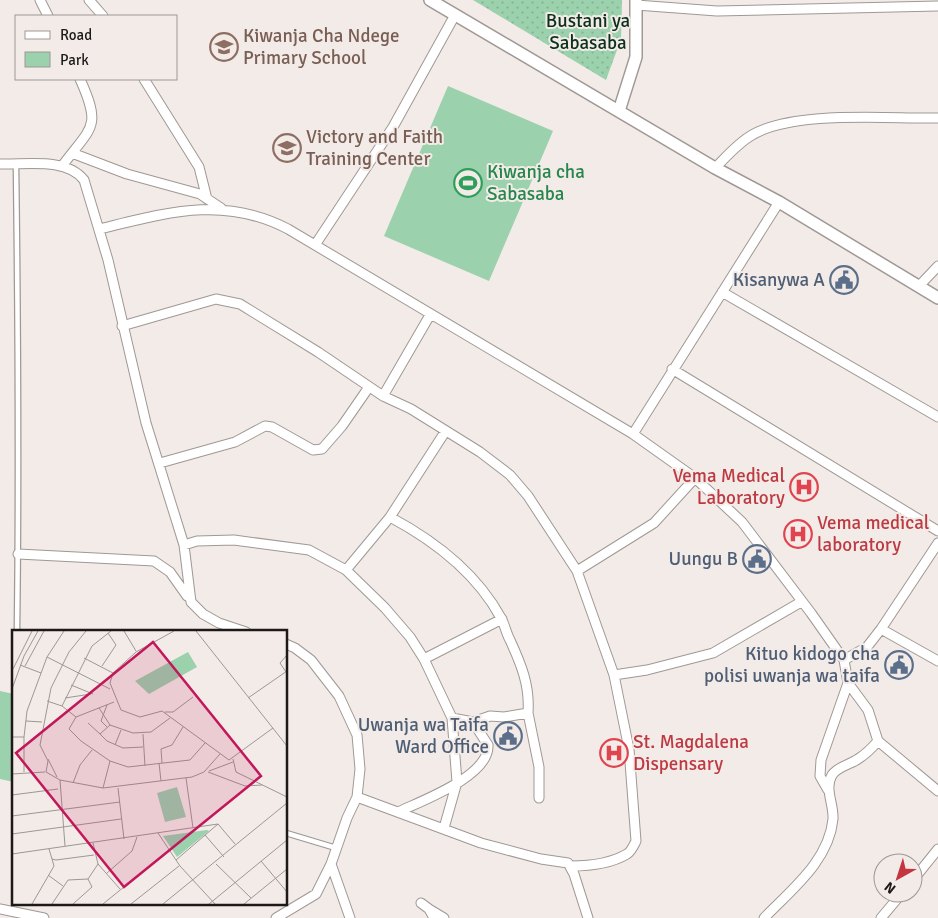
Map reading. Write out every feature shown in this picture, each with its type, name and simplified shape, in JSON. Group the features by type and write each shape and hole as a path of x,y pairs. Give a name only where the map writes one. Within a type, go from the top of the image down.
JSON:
{"street":[{"path":"40,0 48,15"},
{"path":"90,0 102,15"},
{"path":"430,0 715,168 778,202 938,298"},
{"path":"619,111 636,57 636,3 716,10 938,6"},
{"path":"315,245 393,127 455,15"},
{"path":"62,166 92,126 91,105 80,80"},
{"path":"145,80 199,167 207,199"},
{"path":"715,168 751,136 765,129 787,123 829,120 938,118"},
{"path":"72,153 127,174 200,194 222,209"},
{"path":"0,164 62,166 72,169 84,180 99,229 146,423 184,545 186,581 191,602"},
{"path":"633,434 778,202"},
{"path":"99,229 180,211 222,209 247,213 276,222 633,434 695,478 742,522 844,660 848,683 868,710 878,741 938,790"},
{"path":"919,286 938,266"},
{"path":"722,292 938,417"},
{"path":"122,326 186,306 216,299 240,304 382,396 411,409 493,462 519,485 557,538 577,571 614,676 629,749 636,841 628,854 594,865 571,866 568,863 541,860 481,843 357,797"},
{"path":"382,396 430,315"},
{"path":"672,369 938,531"},
{"path":"160,463 235,442 265,426 272,427 313,450 322,449 342,426 369,387"},
{"path":"346,570 390,517 446,432"},
{"path":"577,571 654,523 695,478"},
{"path":"390,517 420,533 465,569 478,583 502,619 522,664 527,684 528,713 539,767 539,798"},
{"path":"184,545 197,540 212,540 294,547 319,554 346,570 385,608 410,637 424,659 452,718 457,782 444,828"},
{"path":"844,660 867,648 881,630 938,543"},
{"path":"18,554 154,562 170,572 191,602 203,614 219,623 240,630"},
{"path":"614,676 647,670 714,653 801,602"},
{"path":"424,659 502,619"},
{"path":"881,630 938,662"},
{"path":"276,918 316,894 331,864 357,797 360,769 357,735 347,710 332,684 311,660 288,645"},
{"path":"830,794 820,776 821,760 848,683"},
{"path":"452,718 473,722 490,716 504,717 528,713"},
{"path":"398,812 457,782 476,769 488,751 486,741 473,722"},
{"path":"764,918 813,868 829,837 833,818 828,785 834,772 860,758 878,741"},
{"path":"923,868 938,849"},
{"path":"331,864 350,918"},
{"path":"571,866 588,918"},
{"path":"881,918 894,903"},
{"path":"434,918 425,906 444,918"},
{"path":"0,909 44,918"}],"lane":[{"path":"16,165 20,359 17,424 20,497 17,629"},
{"path":"288,834 336,848"}],"green space":[{"name":"Bustani ya Sabasaba","path":"473,0 622,0 621,39 606,80"},
{"name":"Kiwanja cha Sabasaba","path":"448,86 553,131 489,281 384,236"},
{"path":"0,691 12,694 12,782 0,779"}],"place":[{"name":"Kiwanja Cha Ndege Primary School","path":"224,47"},
{"name":"Victory and Faith Training Center","path":"287,148"},
{"name":"Kiwanja cha Sabasaba","path":"468,183"},
{"name":"Kisanywa A","path":"844,280"},
{"name":"Vema Medical Laboratory","path":"804,487"},
{"name":"Vema medical laboratory","path":"798,534"},
{"name":"Uungu B","path":"757,559"},
{"name":"Kituo kidogo cha polisi uwanja wa taifa","path":"899,665"},
{"name":"Uwanja wa Taifa Ward Office","path":"508,736"},
{"name":"St. Magdalena Dispensary","path":"614,753"}]}
